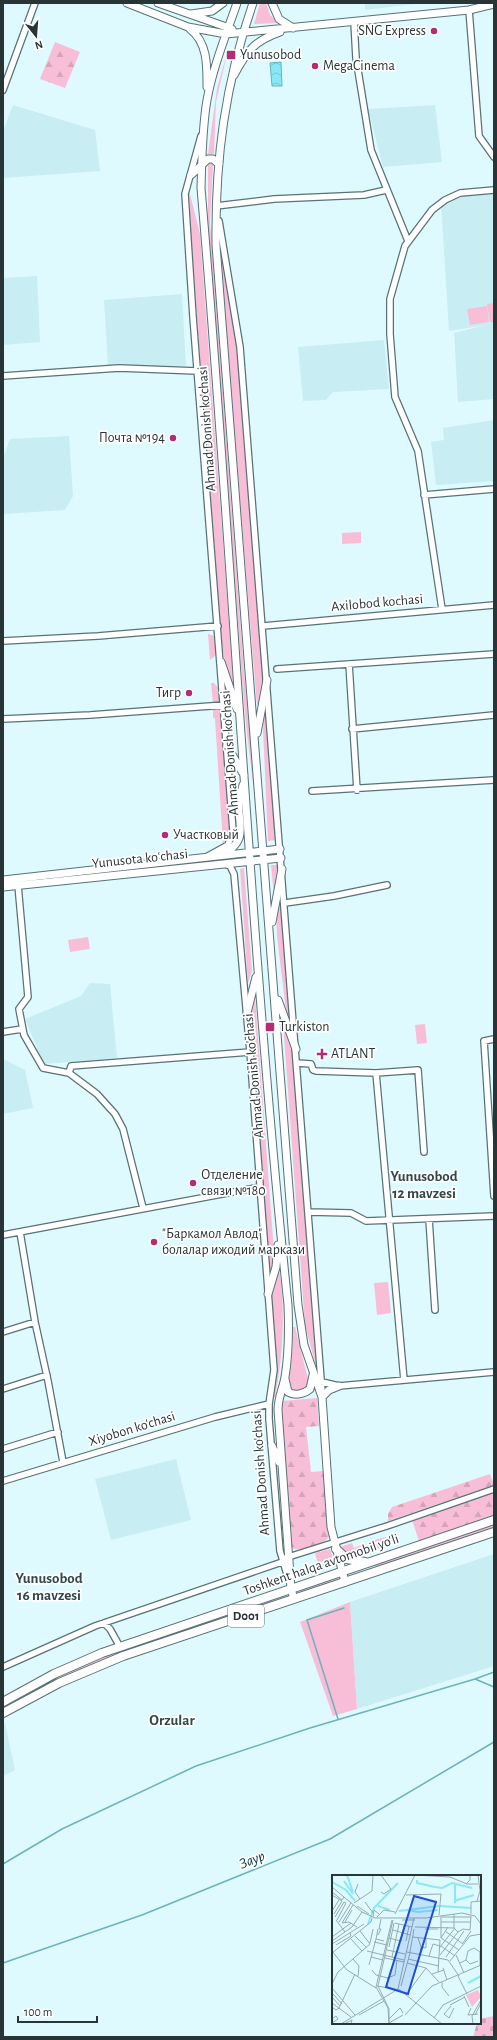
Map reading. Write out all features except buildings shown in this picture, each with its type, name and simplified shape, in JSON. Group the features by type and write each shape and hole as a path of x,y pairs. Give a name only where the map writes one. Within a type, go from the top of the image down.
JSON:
{"highway":[{"name":"Toshkent halqa avtomobil yo'li","path":"3,1702 70,1666 120,1647 494,1520"},
{"name":"Toshkent halqa avtomobil yo'li","path":"3,1713 59,1683 102,1665 494,1532"},
{"path":"335,1546 342,1556 350,1560 372,1562"}],"main road":[{"path":"127,3 188,27 242,34 469,10 494,4"},
{"path":"158,3 227,31"},
{"path":"185,14 212,11 223,3"},
{"name":"Ahmad Donish ko'chasi","path":"237,3 227,31 207,100 204,124 201,188 258,971 288,1316 288,1354 285,1379 278,1401 284,1559 294,1599"},
{"name":"Ahmad Donish ko'chasi","path":"253,3 242,34 229,84 224,112 216,206 216,245 265,859 298,1305 302,1336 322,1397 331,1527 345,1582"},
{"path":"272,3 279,19 293,28"},
{"path":"188,27 199,39 205,50 207,100"},
{"path":"229,84 240,63 256,44 268,37 293,28"},
{"path":"191,175 202,163 210,159 219,164"},
{"path":"220,662 241,721"},
{"path":"256,743 267,680"},
{"path":"219,856 234,847 240,837 239,801 245,776 227,746"},
{"path":"219,856 280,849"},
{"name":"Yunusota koʻchasi","path":"3,880 219,856"},
{"name":"Yunusota koʻchasi","path":"3,887 281,858"},
{"path":"270,932 282,869"},
{"path":"247,1013 258,971"},
{"path":"275,991 296,1049"},
{"path":"268,1294 276,1267 280,1231"},
{"name":"Ahmad Donish ko'chasi","path":"285,1379 288,1392 291,1394 300,1394 310,1389 316,1379"},
{"path":"322,1397 330,1390 338,1386"},
{"path":"272,1446 281,1468"}],"street":[{"path":"3,90 35,3"},
{"path":"469,10 479,136 494,157"},
{"path":"354,22 356,58 366,130 375,164 408,241"},
{"name":"Ahmad Donish ko'chasi","path":"204,124 185,194 197,370 233,831 228,845 205,858"},
{"path":"216,206 274,199 364,195 386,190"},
{"path":"442,610 418,451 394,398 390,339 390,299 408,241 432,210 444,200 464,192 494,190"},
{"name":"Ahmad Donish ko'chasi","path":"216,206 240,347 309,1212 316,1379"},
{"path":"3,376 119,368 197,370"},
{"path":"424,495 494,489"},
{"name":"Axilobod kochasi","path":"263,626 494,605"},
{"path":"3,640 98,636 218,626"},
{"path":"277,669 494,654"},
{"path":"348,664 357,790"},
{"path":"3,719 90,715 224,705"},
{"path":"352,729 494,715"},
{"path":"312,791 357,790 494,780"},
{"name":"Ahmad Donish ko'chasi","path":"220,864 230,866 234,874 247,1013 274,1370 269,1404 280,1551 284,1559"},
{"path":"18,885 28,997 19,1009 22,1029 42,1068 69,1073 97,1094 111,1109 123,1128 143,1208"},
{"path":"285,903 334,896 387,885"},
{"path":"3,1032 22,1029"},
{"path":"494,1039 484,1040 494,1196"},
{"path":"69,1073 71,1066 250,1052"},
{"path":"297,1063 311,1064 316,1071 376,1073 418,1070 424,1152"},
{"path":"376,1073 388,1221 404,1380"},
{"path":"3,1235 260,1187"},
{"path":"309,1212 351,1213 366,1221 494,1216"},
{"path":"429,1219 435,1310"},
{"path":"20,1232 35,1322 47,1375 63,1462"},
{"path":"3,1332 35,1322"},
{"path":"316,1379 338,1386 494,1372"},
{"path":"3,1390 47,1375"},
{"name":"Xiyobon ko'chasi","path":"3,1481 215,1417 269,1404"},
{"path":"3,1449 58,1432"},
{"path":"3,1668 104,1623 284,1559 335,1546 494,1489"},
{"path":"104,1623 110,1628 120,1647"}],"shaded area":[{"path":"365,3 424,3 365,10"},
{"path":"13,105 95,130 100,171 3,178 3,131"},
{"path":"435,105 442,162 383,167 368,109"},
{"path":"494,193 494,399 458,402 454,333 486,325 449,331 441,204 464,196"},
{"path":"37,276 40,342 3,345 3,278"},
{"path":"182,294 186,366 108,365 104,300"},
{"path":"384,340 389,389 333,392 326,400 303,401 298,347"},
{"path":"494,420 494,481 436,485 431,442 444,440 443,428"},
{"path":"69,436 73,496 65,510 3,514 3,458 10,439"},
{"path":"90,983 110,984 117,1058 44,1064 25,1019 81,996"},
{"path":"3,1059 25,1070 33,1108 3,1114"},
{"path":"176,1459 191,1520 111,1540 95,1479"},
{"path":"494,1554 494,1666 357,1709 350,1602"},
{"path":"5,1723 15,1770 3,1776 3,1724"}],"green space":[{"path":"260,3 266,3 270,15 280,23 254,24"},
{"path":"55,42 80,52 65,88 40,79"},
{"path":"228,50 216,102 214,154 208,154 217,88"},
{"path":"211,163 213,165 210,222 244,671 260,841 245,717 208,223 208,165"},
{"path":"189,190 200,234 234,689 226,668 221,640 191,239"},
{"path":"219,245 239,360 263,674 261,697 257,706"},
{"path":"494,303 494,322 490,322 487,304"},
{"path":"487,306 489,322 470,325 467,309"},
{"path":"361,532 361,543 342,544 342,533"},
{"path":"208,634 214,636 216,655 210,660"},
{"path":"211,683 214,683 219,689 220,703 213,704"},
{"path":"266,705 277,840 268,841 263,729 264,711"},
{"path":"220,709 230,833 229,838 223,844 215,719 213,717 213,710"},
{"path":"271,865 278,865 274,896"},
{"path":"244,868 252,971 248,983 240,869"},
{"path":"281,891 292,1031 286,1011 277,936 276,908"},
{"path":"88,937 90,949 70,952 68,940"},
{"path":"255,997 275,1265 270,1277 251,1015"},
{"path":"283,1022 293,1050 318,1374 305,1325"},
{"path":"425,1024 427,1043 417,1044 415,1025"},
{"path":"279,1268 283,1333 278,1381 275,1397 273,1397 277,1370 272,1296"},
{"path":"388,1282 391,1313 377,1315 374,1283"},
{"path":"293,1327 295,1327 309,1383 305,1389 294,1391 288,1386 292,1358"},
{"path":"317,1398 319,1426 306,1427 311,1472 324,1471 329,1537 322,1543 313,1547 294,1549 290,1545 280,1414 282,1401"},
{"path":"490,1474 494,1485 388,1521 388,1514 392,1507"},
{"path":"494,1492 494,1516 419,1541 412,1520"},
{"path":"494,1524 494,1528 376,1567 374,1564"},
{"path":"386,1537 388,1546 381,1546 377,1550 373,1551 372,1546 375,1540"},
{"path":"352,1543 354,1548 361,1545 364,1554 349,1556 340,1547"},
{"path":"330,1549 333,1558 318,1563 315,1553"},
{"path":"337,1576 338,1580 301,1593 299,1589"},
{"path":"283,1595 285,1599 102,1661 57,1681 3,1709 3,1705 55,1677 117,1651"},
{"path":"350,1602 357,1709 333,1716 300,1622"},
{"path":"494,2016 494,2037 473,2037 477,2024 481,2024 481,2019"}],"water":[{"path":"281,62 282,86 272,86 270,63"}],"waterway":[{"path":"338,1719 307,1620 344,1608"},
{"path":"475,1679 494,1672"},
{"path":"3,1864 62,1829 196,1766 310,1728 475,1679 494,1687"},
{"name":"Заур","path":"3,1963 142,1915 330,1839 494,1742"}],"place":[{"name":"SNG Express","path":"434,31"},
{"name":"Yunusobod","path":"231,55"},
{"name":"MegaCinema","path":"315,66"},
{"name":"Почта №194","path":"173,438"},
{"name":"Тигр","path":"189,693"},
{"name":"Участковый","path":"165,835"},
{"name":"Turkiston","path":"270,1027"},
{"name":"ATLANT","path":"322,1054"},
{"name":"Отделение связи №180","path":"193,1183"},
{"name":"\"Баркамол Авлод\" болалар ижодий маркази","path":"154,1242"}],"district":[{"name":"Yunusobod 12 mavzesi","path":"424,1184"},
{"name":"Yunusobod 16 mavzesi","path":"49,1586"},
{"name":"Orzular","path":"172,1720"}]}
